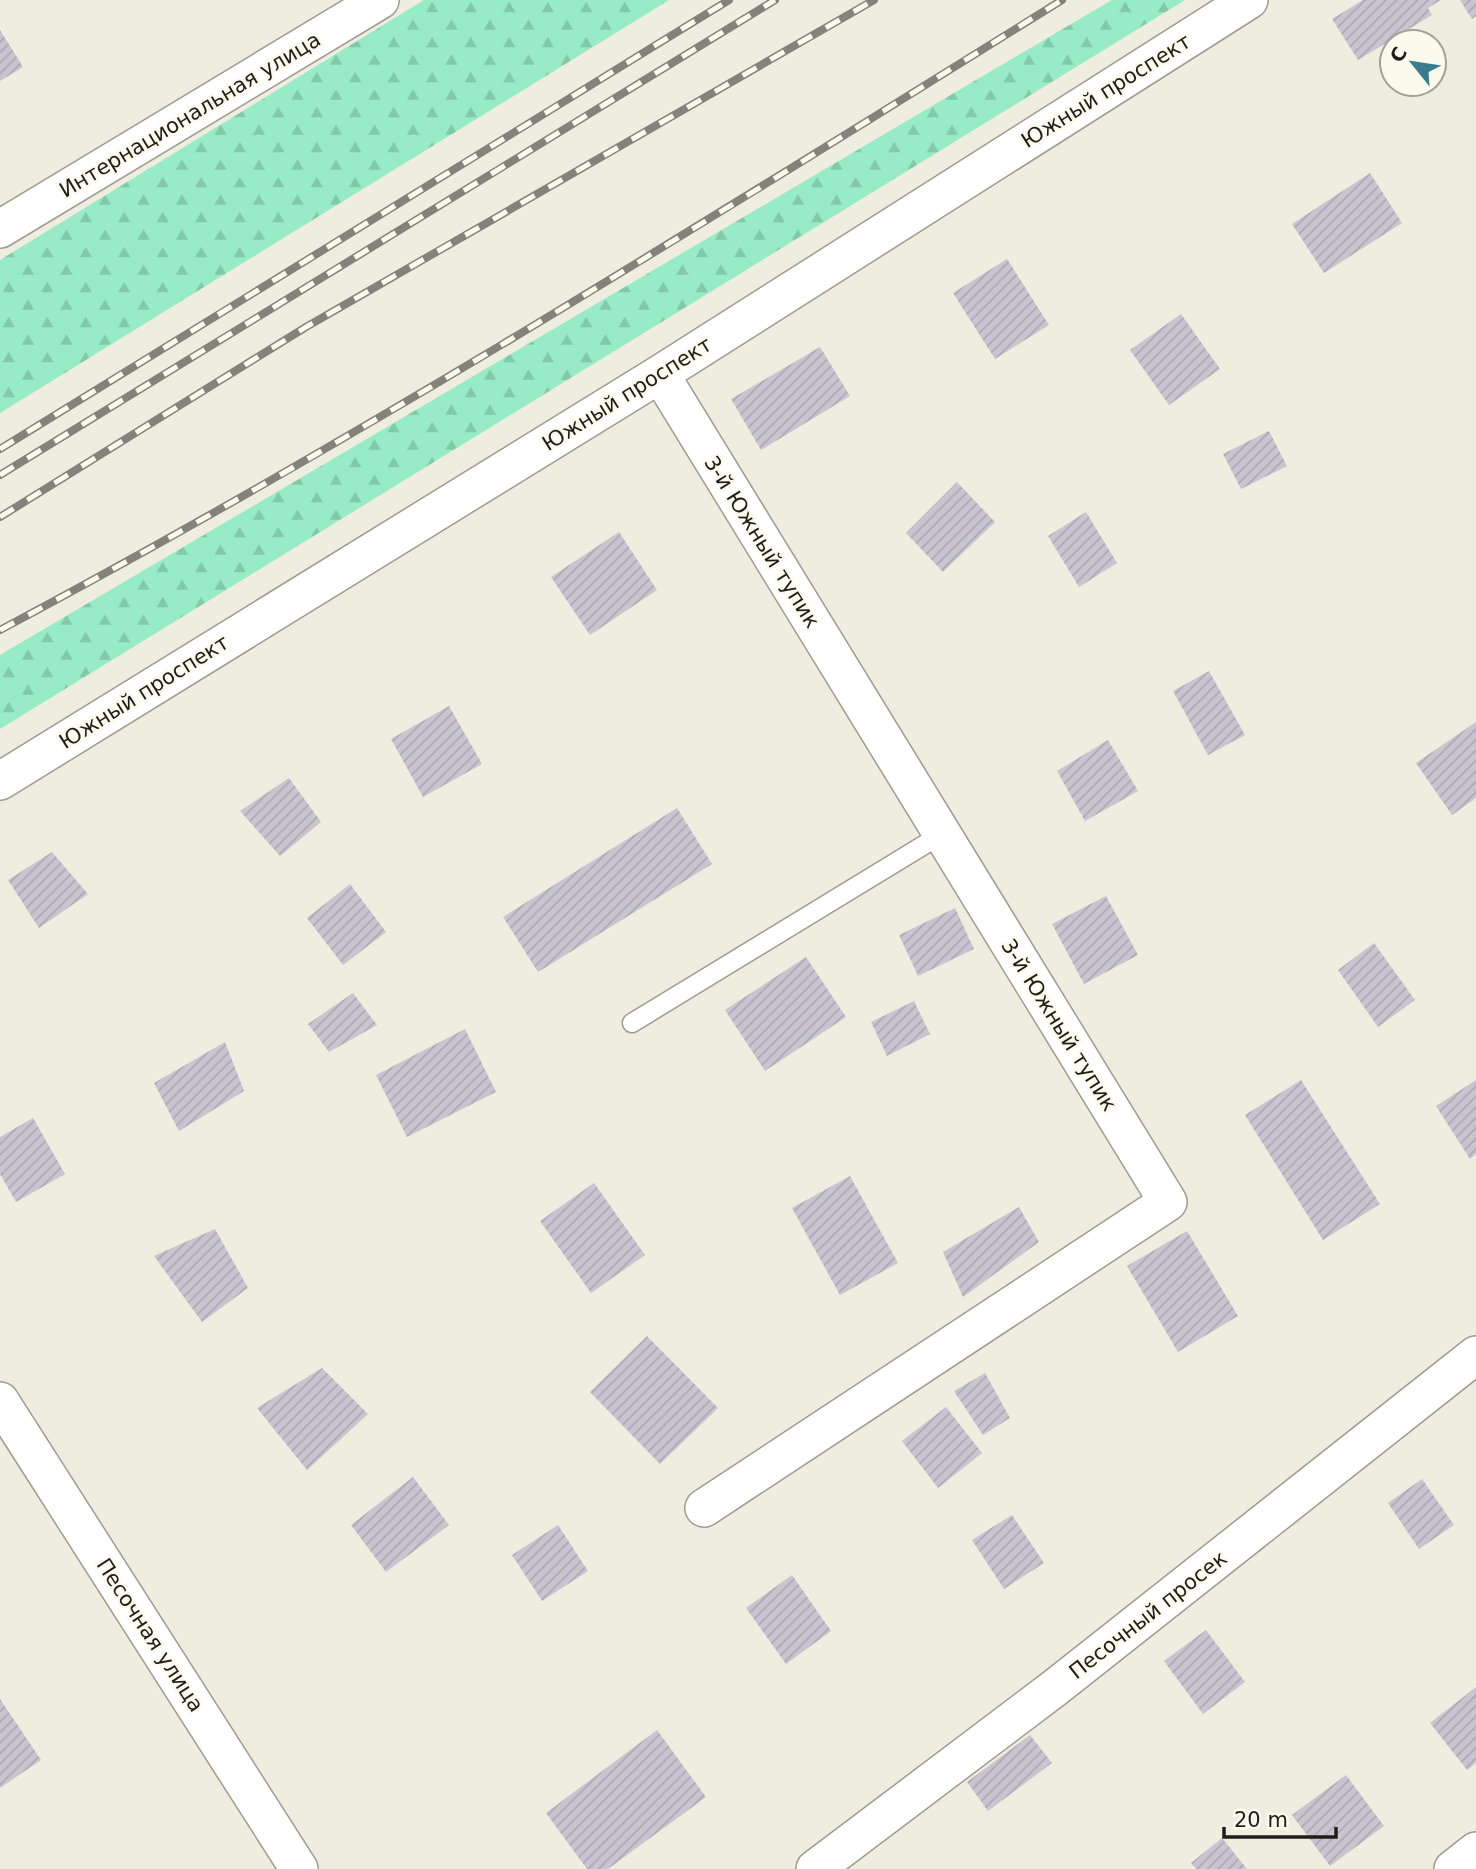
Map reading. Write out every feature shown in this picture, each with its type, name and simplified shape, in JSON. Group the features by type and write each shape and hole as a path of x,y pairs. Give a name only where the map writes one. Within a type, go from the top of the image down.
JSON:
{"street":[{"name":"Интернациональная улица","path":"0,229 380,0"},
{"name":"Южный проспект","path":"0,781 660,374 1249,0"},
{"name":"3-й Южный тупик","path":"660,374 1168,1202 705,1508"},
{"name":"Песочный просек","path":"816,1869 1066,1679 1476,1355"},
{"name":"Песочная улица","path":"0,1401 299,1869"},
{"path":"1453,1869 1476,1851"}],"lane":[{"path":"632,1023 942,834"}],"green space":[{"path":"424,0 669,0 0,413 0,260"},
{"path":"1112,0 1185,0 0,729 0,655"}],"building":[{"path":"1363,0 1441,0 1428,8 1432,15 1411,28 1378,28 1378,48 1358,60 1332,19"},
{"path":"1460,0 1476,0 1476,16 1472,19"},
{"path":"0,30 23,67 0,81"},
{"path":"1370,173 1402,223 1324,273 1292,224"},
{"path":"1007,259 1049,325 995,359 953,293"},
{"path":"1181,314 1220,369 1169,405 1130,350"},
{"path":"820,347 850,396 761,450 731,399"},
{"path":"1269,431 1287,466 1241,489 1223,454"},
{"path":"957,482 995,522 943,572 906,533"},
{"path":"1086,512 1117,563 1079,587 1048,536"},
{"path":"619,532 657,590 590,635 551,577"},
{"path":"1209,671 1245,735 1208,755 1173,691"},
{"path":"449,706 482,764 423,797 391,739"},
{"path":"1476,722 1476,798 1452,815 1416,763"},
{"path":"1108,740 1138,791 1085,821 1057,771"},
{"path":"289,778 321,822 280,856 240,811"},
{"path":"677,808 712,864 538,972 503,917"},
{"path":"52,852 88,894 39,928 8,880"},
{"path":"350,884 386,932 343,965 307,918"},
{"path":"1106,896 1138,955 1084,984 1052,924"},
{"path":"955,908 974,949 918,976 899,935"},
{"path":"1374,943 1415,1000 1378,1027 1338,970"},
{"path":"806,957 846,1017 765,1071 725,1010"},
{"path":"353,993 377,1025 329,1052 308,1024"},
{"path":"914,1001 930,1034 887,1056 871,1022"},
{"path":"465,1029 496,1092 407,1137 376,1075"},
{"path":"225,1042 244,1091 179,1131 154,1083"},
{"path":"1301,1080 1380,1204 1323,1240 1245,1115"},
{"path":"1476,1080 1476,1154 1470,1159 1436,1106"},
{"path":"33,1118 65,1174 16,1202 0,1174 0,1137"},
{"path":"850,1176 898,1263 840,1295 792,1208"},
{"path":"594,1183 645,1255 591,1293 540,1221"},
{"path":"1019,1207 1039,1242 963,1297 943,1252"},
{"path":"215,1229 248,1288 202,1322 154,1256"},
{"path":"1187,1231 1238,1316 1178,1352 1127,1266"},
{"path":"647,1336 718,1408 660,1464 590,1392"},
{"path":"322,1368 368,1414 307,1470 257,1408"},
{"path":"985,1373 1010,1418 983,1435 954,1391"},
{"path":"946,1407 982,1453 938,1488 902,1441"},
{"path":"413,1477 449,1525 386,1572 351,1525"},
{"path":"1422,1479 1454,1525 1419,1549 1388,1503"},
{"path":"1012,1515 1044,1563 1004,1589 972,1540"},
{"path":"558,1525 588,1571 542,1601 512,1555"},
{"path":"792,1575 831,1631 786,1664 746,1608"},
{"path":"1206,1630 1245,1682 1203,1714 1164,1661"},
{"path":"1476,1687 1476,1763 1467,1770 1430,1723"},
{"path":"0,1699 41,1760 0,1788"},
{"path":"657,1730 706,1797 608,1869 587,1869 546,1813"},
{"path":"1030,1735 1052,1763 988,1811 967,1782"},
{"path":"1346,1775 1384,1826 1330,1866 1292,1815"},
{"path":"1222,1838 1247,1869 1196,1869 1191,1863"}],"railway":[{"path":"0,449 729,0"},
{"path":"0,475 775,0"},
{"path":"0,517 306,327 874,0"},
{"path":"0,630 270,481 404,403 668,244 1062,0"}]}
